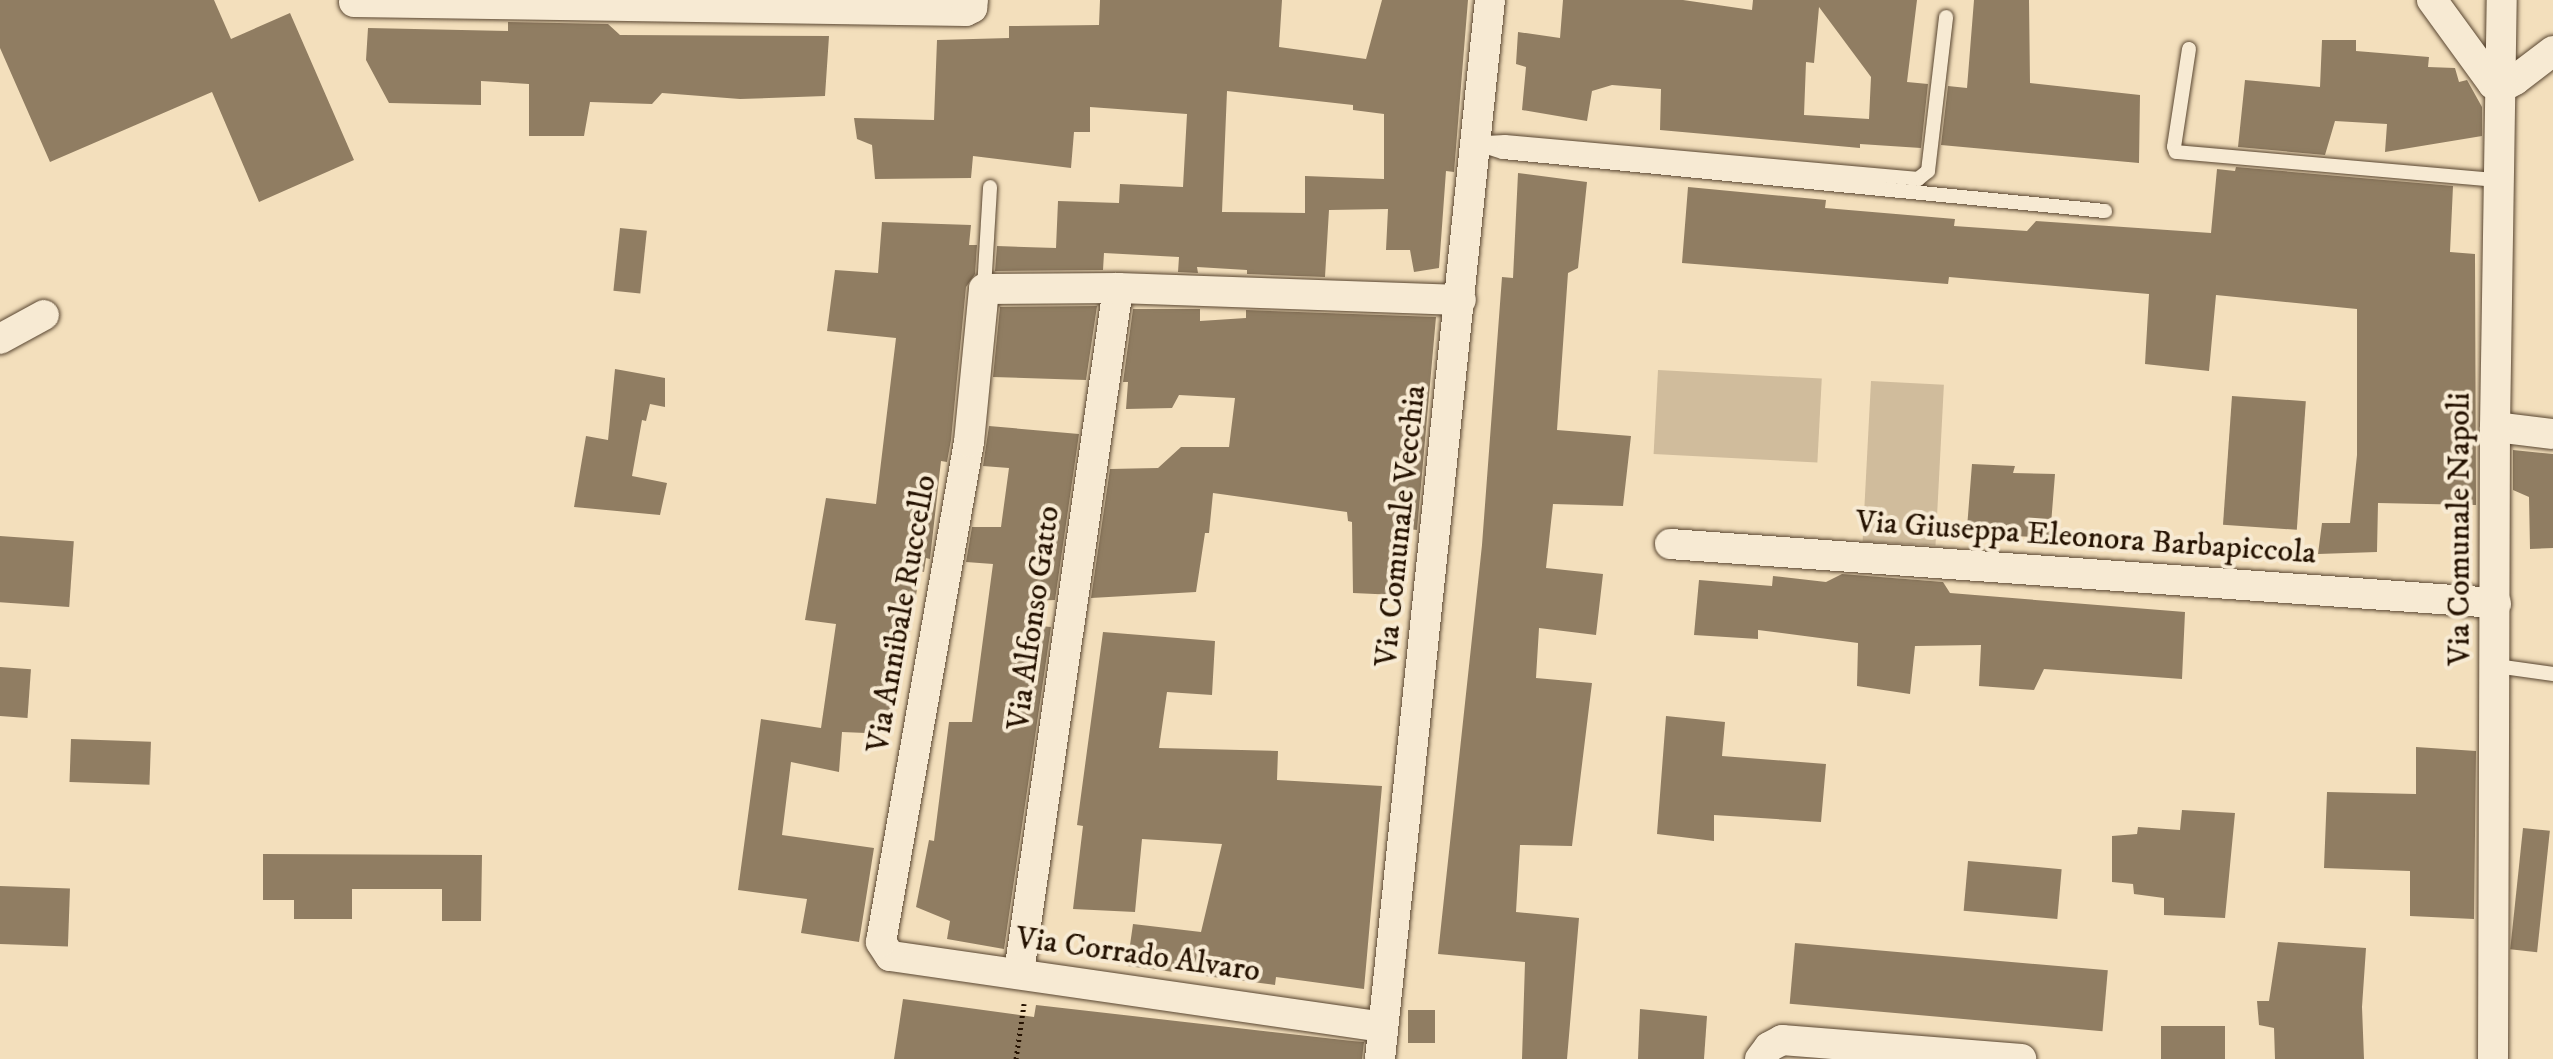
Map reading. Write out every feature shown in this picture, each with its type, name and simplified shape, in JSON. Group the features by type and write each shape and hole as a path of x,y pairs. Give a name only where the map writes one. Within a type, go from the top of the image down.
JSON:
{"street":[{"path":"354,2 537,2 966,11 972,8 973,0"},
{"name":"Via Comunale Vecchia","path":"1380,1059 1478,144 1490,0"},
{"path":"2432,0 2486,78 2502,87 2553,51"},
{"name":"Via Comunale Napoli","path":"2493,1059 2495,427 2502,0"},
{"path":"984,289 1118,288 1461,300"},
{"name":"Via Alfonso Gatto","path":"1025,967 1118,288"},
{"name":"Via Annibale Ruccello","path":"883,950 881,942 969,442 984,289"},
{"path":"0,339 44,315"},
{"path":"2495,427 2553,434"},
{"name":"Via Giuseppa Eleonora Barbapiccola","path":"1670,544 2496,603"},
{"name":"Via Corrado Alvaro","path":"883,950 890,956 1025,967 1383,1027"},
{"path":"1760,1059 1769,1047 1782,1040 2021,1059"}],"lane":[{"path":"1478,144 1505,142 1918,179 1928,171 1946,17"},
{"path":"2189,49 2174,147 2176,152 2499,180"},
{"path":"1478,144 1503,152 2105,211"},
{"name":"Via Annibale Ruccello","path":"984,289 990,187"},
{"path":"2496,666 2553,674"}],"path":[{"path":"1016,1059 1025,967"}],"shaded area":[{"path":"1658,370 1822,379 1817,462 1654,454"},
{"path":"1871,381 1944,385 1935,546 1863,542"}],"building":[{"path":"0,0 214,0 231,39 290,13 354,160 259,202 212,92 50,162 0,48"},
{"path":"1100,0 1282,0 1279,47 1366,59 1382,0 1468,0 1454,172 1446,171 1439,268 1414,272 1410,250 1386,250 1388,209 1329,210 1325,277 1247,274 1247,270 1197,267 1198,273 1178,272 1179,257 1104,253 1103,270 995,271 997,246 1056,248 1058,201 1119,203 1120,184 1183,187 1187,114 1090,107 1090,132 1074,132 1071,168 973,156 971,178 875,179 872,145 857,139 854,118 934,120 937,40 1009,38 1009,26 1099,25","holes":["1227,91 1353,105 1353,110 1384,114 1384,179 1305,176 1305,213 1222,212"]},
{"path":"1563,0 1683,0 1752,10 1753,0 1917,0 1907,82 1928,84 1921,148 1860,144 1860,148 1660,130 1661,89 1612,85 1592,91 1587,121 1522,110 1526,67 1516,64 1518,32 1560,38","holes":["1819,7 1871,77 1869,119 1804,115 1806,62 1814,63"]},
{"path":"1974,0 2029,0 2030,83 2140,95 2139,163 1941,145 1948,86 1967,88"},
{"path":"508,22 608,24 620,35 829,36 825,96 740,99 662,93 652,104 590,102 584,136 529,136 529,84 481,81 481,105 389,103 366,60 368,28 508,31"},
{"path":"2322,40 2356,40 2356,51 2429,57 2428,67 2455,68 2459,82 2467,80 2482,107 2482,136 2385,152 2387,124 2335,121 2325,155 2238,147 2245,80 2320,87"},
{"path":"2236,167 2453,186 2450,252 2475,254 2476,505 2378,503 2377,552 2318,554 2322,523 2350,523 2357,455 2357,309 2216,295 2209,371 2145,364 2149,294 1949,277 1948,284 1682,263 1688,187 1826,200 1825,208 1955,219 1954,226 2027,231 2036,221 2211,233 2217,169 2235,171"},
{"path":"1518,173 1587,182 1578,268 1568,273 1557,430 1631,436 1623,506 1553,504 1546,568 1603,574 1596,635 1539,628 1536,678 1592,683 1572,846 1520,845 1516,912 1579,918 1567,1059 1522,1059 1525,962 1438,954 1482,545 1502,277 1513,278"},
{"path":"882,222 971,225 969,245 977,245 975,274 966,287 951,440 947,462 941,461 930,559 926,558 924,572 920,571 910,632 905,632 890,734 842,732 839,772 791,762 782,835 874,848 859,942 801,933 807,899 738,890 761,719 821,728 836,624 805,620 826,498 876,504 896,338 827,331 835,270 878,273"},
{"path":"620,228 647,231 640,293 613,291"},
{"path":"1097,306 1086,380 993,377 1000,307"},
{"path":"1133,309 1200,309 1200,321 1246,318 1246,310 1436,317 1417,530 1401,528 1397,595 1353,593 1352,522 1348,521 1347,512 1213,493 1209,533 1205,533 1196,592 1091,598 1110,469 1158,468 1181,447 1229,447 1235,398 1179,395 1172,408 1126,409 1128,382 1123,382"},
{"path":"615,369 665,378 665,407 650,404 646,421 642,420 632,476 667,483 660,515 574,507 586,436 608,440"},
{"path":"2232,396 2306,401 2297,530 2223,525"},
{"path":"989,426 1079,434 1055,600 1031,601 1030,625 1051,627 1004,949 947,939 950,921 916,907 929,840 934,841 949,722 972,722 993,564 966,562 972,527 1001,527 1009,468 983,466"},
{"path":"2513,450 2553,454 2553,548 2530,549 2529,497 2513,490"},
{"path":"1972,464 2015,466 2013,473 2055,474 2050,537 2005,536 2006,530 1967,528"},
{"path":"0,536 74,541 69,607 0,602"},
{"path":"1842,574 1943,582 1950,593 2185,612 2182,679 2044,669 2034,690 1979,686 1981,645 1915,646 1910,694 1857,686 1858,643 1758,630 1758,639 1694,635 1699,580 1772,586 1773,576 1826,582"},
{"path":"1103,632 1215,641 1212,695 1167,692 1159,748 1278,751 1277,780 1382,786 1364,989 1276,977 1275,985 1127,966 1133,924 1201,932 1222,844 1142,839 1135,912 1073,909 1083,826 1077,825"},
{"path":"0,667 31,669 28,718 0,716"},
{"path":"1666,716 1725,722 1722,756 1826,764 1821,822 1714,815 1714,841 1657,834"},
{"path":"71,739 151,742 149,785 69,782"},
{"path":"2416,747 2476,751 2474,919 2410,916 2410,871 2324,868 2327,792 2416,794"},
{"path":"2182,810 2235,813 2225,918 2164,915 2164,898 2134,894 2133,884 2112,882 2112,836 2137,834 2138,827 2180,830"},
{"path":"2523,828 2550,831 2537,952 2510,949"},
{"path":"263,854 482,855 481,921 442,921 442,889 352,889 352,919 294,919 294,900 263,900"},
{"path":"1968,861 2062,869 2057,919 1964,911"},
{"path":"0,886 70,888 68,946 0,944"},
{"path":"2278,942 2366,948 2362,1007 2364,1059 2275,1059 2274,1028 2259,1025 2257,1001 2269,1001"},
{"path":"1795,943 2108,970 2102,1031 1790,1004"},
{"path":"903,999 1034,1017 1036,1005 1364,1042 1362,1059 894,1059"},
{"path":"1640,1009 1707,1016 1704,1059 1638,1059"},
{"path":"1408,1010 1435,1010 1435,1043 1408,1043"},
{"path":"2161,1026 2225,1026 2225,1059 2161,1059"}]}
